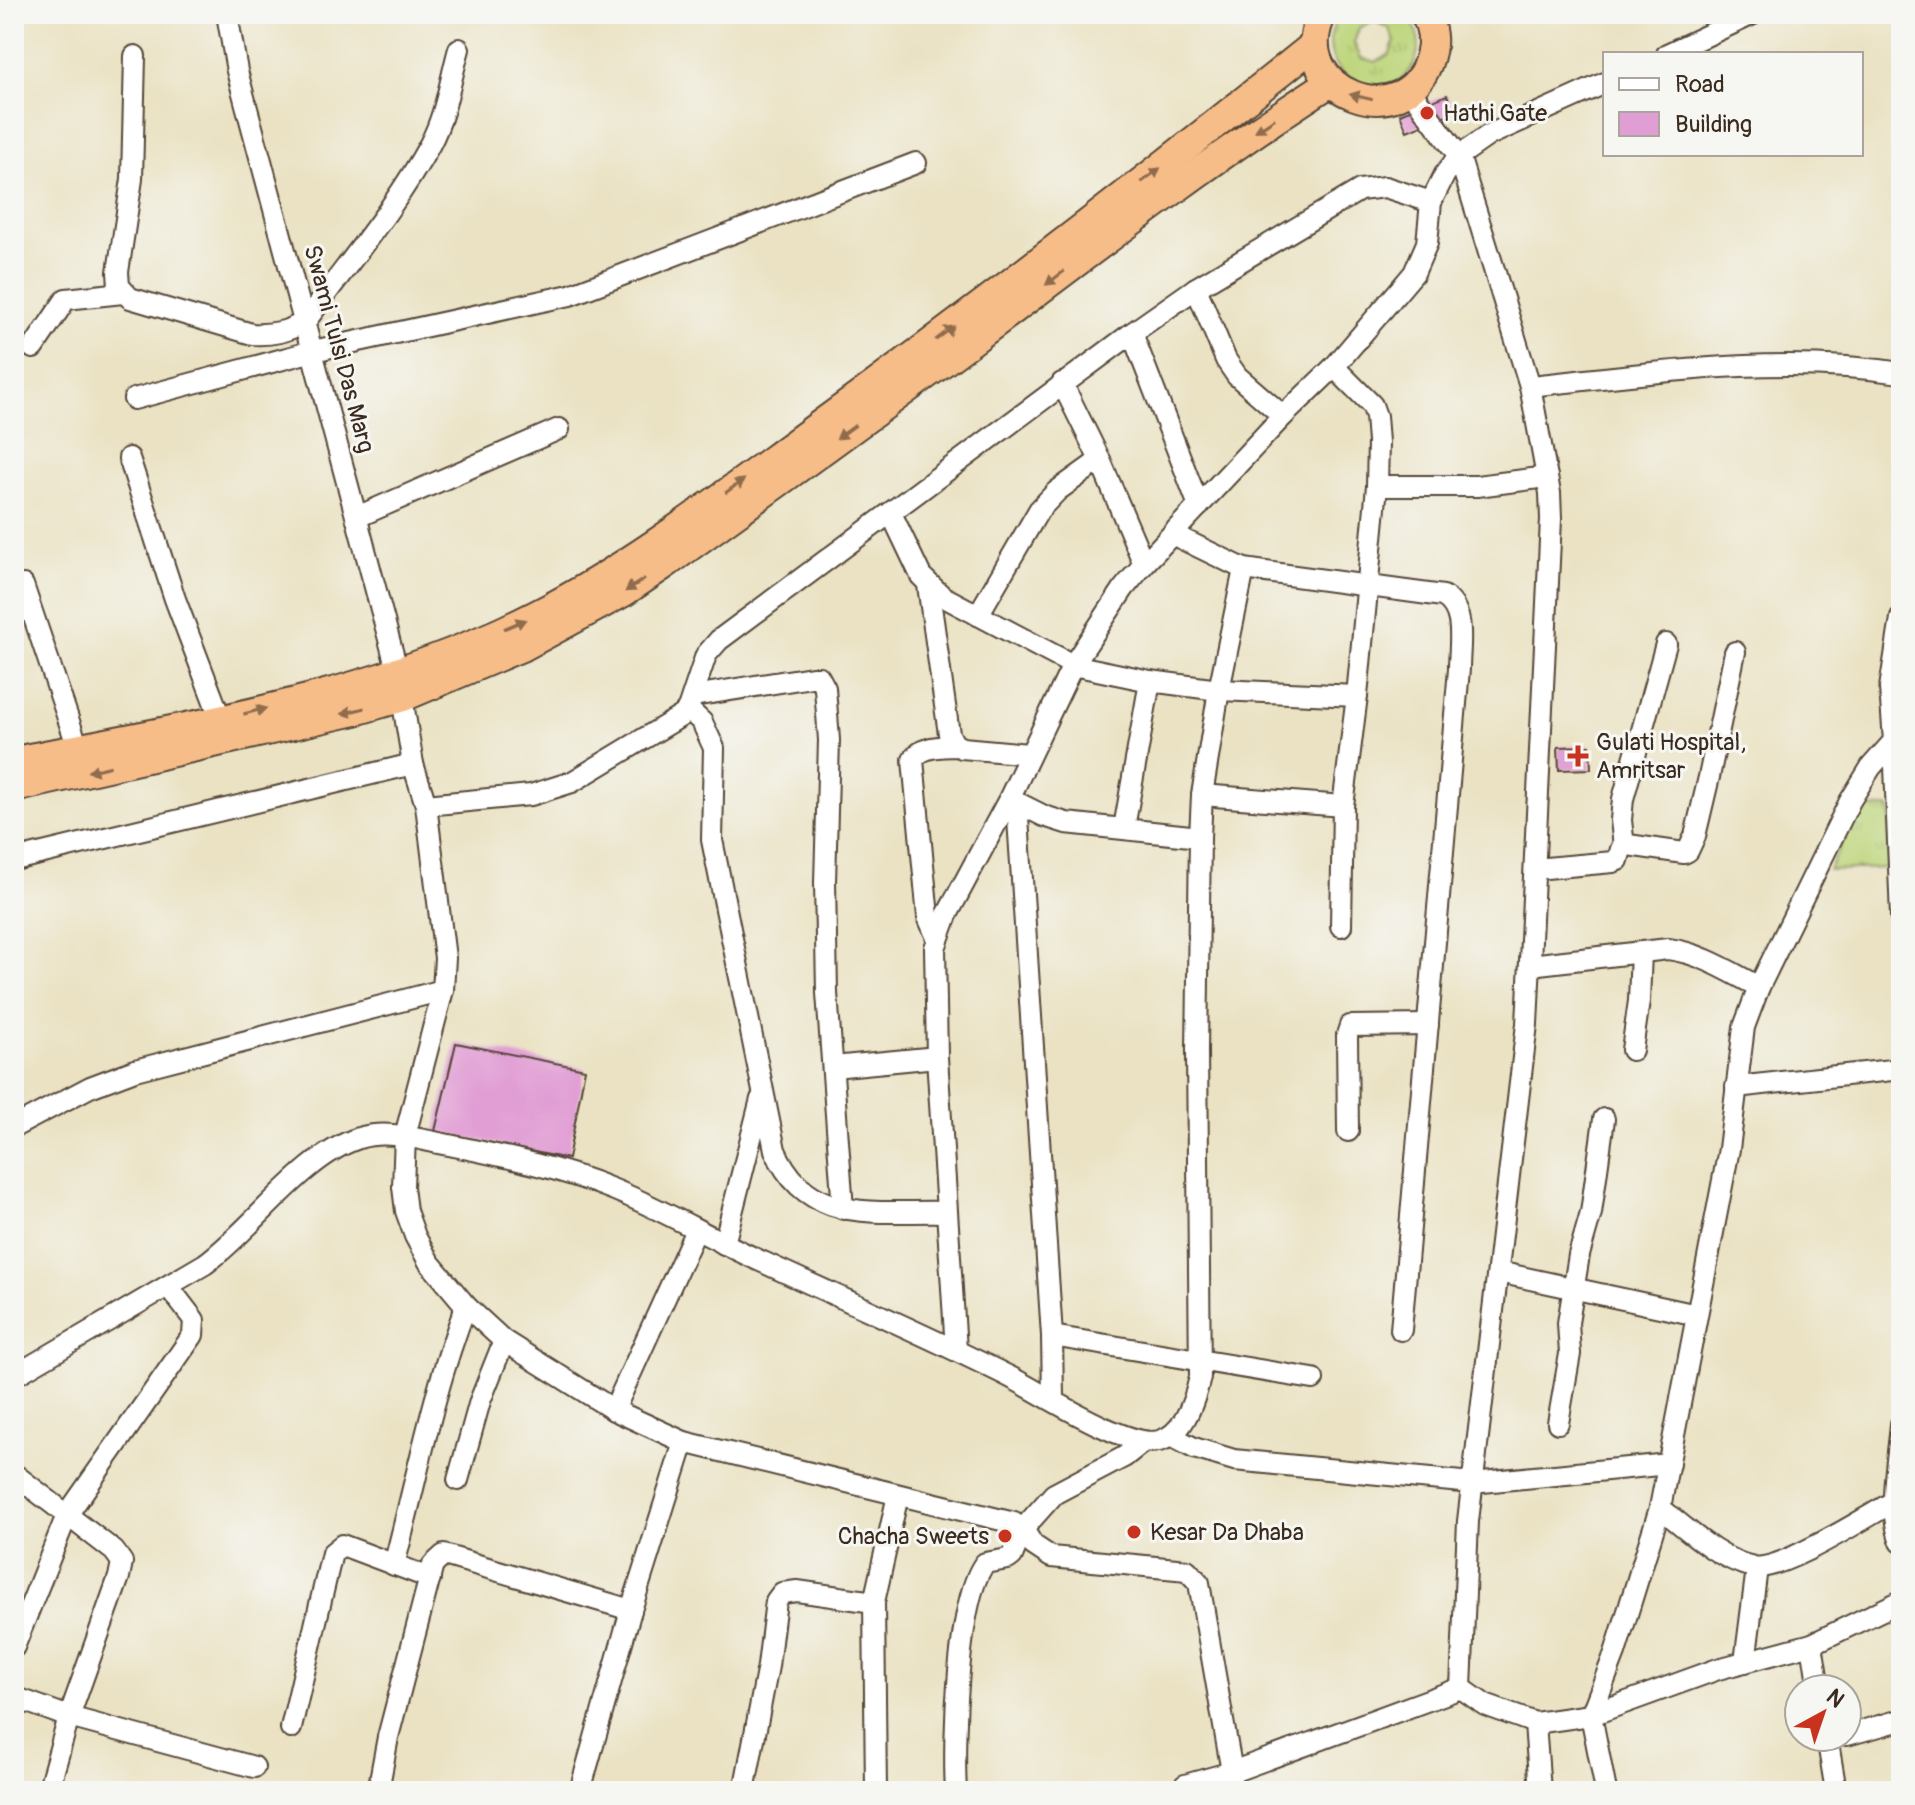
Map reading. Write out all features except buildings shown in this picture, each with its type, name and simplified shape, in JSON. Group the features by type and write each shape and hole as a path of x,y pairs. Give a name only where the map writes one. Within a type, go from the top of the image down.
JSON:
{"highway":[{"path":"1322,14 1314,45 1319,65 1344,93 1378,101 1409,89 1428,65 1432,35 1425,14"},
{"path":"14,788 355,711 589,585 699,513 923,349 1175,157 1314,45"},
{"path":"14,761 400,685 526,645 624,592 975,339 1179,185 1331,82"}],"street":[{"name":"Swami Tulsi Das Marg","path":"227,14 237,71 357,517 400,685 413,764 426,805 445,958 443,990 405,1136 403,1187 406,1211 415,1236 429,1262 466,1306 504,1341 614,1410 684,1442 1014,1523 1023,1529"},
{"path":"1671,52 1753,14"},
{"path":"135,56 132,179 118,272 119,286 130,298 252,334 287,332 305,322 403,187 431,142 446,105 459,49"},
{"path":"956,1350 937,1057 935,948 947,915 1013,801 1029,754 1073,665 1124,588 1144,564 1283,416 1334,367 1414,273 1427,243 1431,202 1445,174 1459,156 1489,135 1603,84"},
{"path":"1409,89 1459,156 1530,386 1547,477 1551,519 1527,1024 1468,1521 1461,1688"},
{"path":"134,399 313,351 570,295 916,163"},
{"path":"426,805 553,790 671,724 690,702 706,655 719,640 1062,383 1196,288 1360,190 1385,187 1431,202"},
{"path":"1196,288 1226,360 1237,376 1283,416"},
{"path":"33,348 66,299 123,293"},
{"path":"1132,333 1199,506"},
{"path":"1530,386 1732,366 1805,364 1901,373"},
{"path":"1334,367 1372,405 1378,442 1377,486 1357,696 1343,806 1341,926"},
{"path":"1062,383 1100,460 1144,564"},
{"path":"357,517 559,429"},
{"path":"129,458 175,599 221,720"},
{"path":"978,615 1039,510 1057,491 1100,460"},
{"path":"1377,486 1477,486 1547,477"},
{"path":"891,513 928,585 949,734 957,746"},
{"path":"1174,535 1244,569 1443,596 1459,613 1459,669 1401,1330"},
{"path":"14,1376 225,1250 312,1166 345,1145 377,1135 405,1136 479,1151 585,1179 643,1203 724,1244 956,1350 1113,1433 1143,1442 1171,1436 1195,1397 1201,1361 1197,1051 1202,795 1219,690 1244,569"},
{"path":"23,585 78,748"},
{"path":"928,585 942,596 1073,665 1150,681 1219,690 1357,696"},
{"path":"1901,618 1890,688 1898,738 1901,917"},
{"path":"1535,869 1618,860 1624,847 1621,820 1623,799 1666,644"},
{"path":"1624,847 1688,851 1695,836 1709,777 1735,652"},
{"path":"690,702 812,677 819,677 825,688 829,740 827,993 843,1209"},
{"path":"1124,828 1150,681"},
{"path":"690,702 714,748 712,840 775,1150 784,1172 802,1190 823,1203 843,1209 946,1212"},
{"path":"1606,1791 1591,1715 1615,1653 1660,1508 1729,1149 1744,1027 1759,987 1850,801 1871,767 1898,738"},
{"path":"938,940 928,917 913,760 919,752 928,749 957,746 1029,754"},
{"path":"14,860 413,764"},
{"path":"1202,795 1343,806"},
{"path":"1013,801 1066,823 1200,837"},
{"path":"1013,801 1052,1336 1053,1399"},
{"path":"1530,965 1668,949 1685,951 1759,987"},
{"path":"1632,1050 1639,1001 1641,952"},
{"path":"14,1127 90,1087 135,1070 443,990"},
{"path":"1348,1131 1347,1035 1350,1026 1428,1025"},
{"path":"833,1067 937,1057"},
{"path":"1736,1087 1901,1069"},
{"path":"724,1244 763,1091"},
{"path":"1558,1423 1570,1354 1568,1323 1579,1255 1591,1213 1604,1119"},
{"path":"614,1410 696,1230"},
{"path":"1498,1272 1697,1315"},
{"path":"14,1647 67,1515 193,1335 194,1320 168,1286"},
{"path":"394,1565 431,1408 466,1306"},
{"path":"1052,1336 1313,1379"},
{"path":"458,1480 487,1379 504,1341"},
{"path":"1901,1424 1893,1502 1901,1542"},
{"path":"1171,1436 1194,1448 1234,1460 1472,1483 1669,1464"},
{"path":"580,1791 631,1610 684,1442"},
{"path":"956,1791 954,1758 965,1616 979,1570 985,1563 1012,1556 1023,1529 1054,1494 1124,1457 1143,1442"},
{"path":"14,1474 114,1551 122,1562 69,1717 48,1791"},
{"path":"876,1791 874,1602 898,1495"},
{"path":"1660,1508 1718,1552 1757,1568 1785,1561 1893,1502"},
{"path":"1023,1529 1033,1545 1051,1557 1187,1570 1194,1574 1199,1583 1232,1772"},
{"path":"291,1728 332,1553 342,1545 430,1578"},
{"path":"378,1791 388,1737 437,1559 444,1555 631,1610"},
{"path":"1745,1662 1757,1568"},
{"path":"744,1791 778,1596 797,1591 874,1602"},
{"path":"1461,1688 1485,1705 1535,1723 1591,1715 1718,1669 1812,1644 1901,1601"},
{"path":"1812,1644 1817,1673"},
{"path":"1180,1791 1185,1785 1232,1772 1461,1688"},
{"path":"14,1697 69,1717 254,1767"},
{"path":"1863,1730 1901,1720"},
{"path":"1535,1723 1540,1791"},
{"path":"1835,1753 1836,1791"}],"green space":[{"path":"1340,14 1407,14 1417,33 1417,55 1407,74 1392,84 1374,86 1356,81 1342,71 1332,56 1331,36","holes":["1374,21 1389,28 1395,41 1389,55 1376,62 1361,58 1354,43 1359,28"]},
{"path":"1890,807 1889,868 1829,870 1857,808"}],"place":[{"name":"Hathi Gate","path":"1427,113"},
{"name":"Gulati Hospital, Amritsar","path":"1578,756"},
{"name":"Kesar Da Dhaba","path":"1134,1532"},
{"name":"Chacha Sweets","path":"1005,1536"}]}
